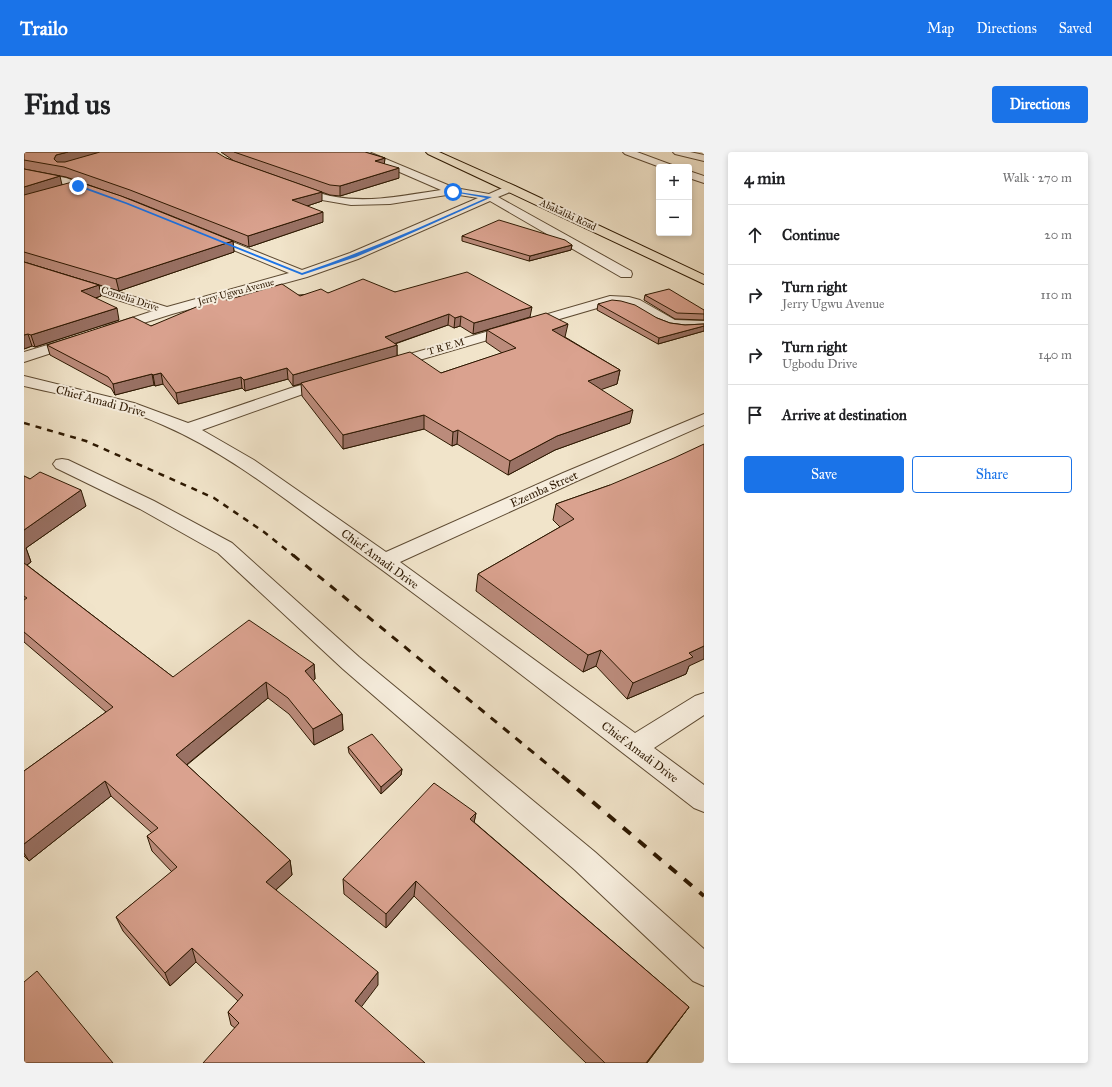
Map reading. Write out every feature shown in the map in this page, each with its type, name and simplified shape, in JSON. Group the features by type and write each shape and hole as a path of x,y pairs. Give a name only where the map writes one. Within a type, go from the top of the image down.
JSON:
{"highway":[{"name":"Abakaliki Road","path":"431,152 511,188 704,280"},
{"name":"Abakaliki Road","path":"451,152 524,184 704,268"}],"street":[{"path":"361,152 453,192"},
{"path":"628,152 661,164"},
{"path":"678,152 704,158"},
{"path":"24,172 62,180 106,196"},
{"path":"692,175 704,180"},
{"path":"286,185 328,199 352,202 397,199 453,192 490,197 626,274"},
{"path":"62,190 78,186"},
{"name":"Jerry Ugwu Avenue","path":"24,357 167,311 302,274 354,256 393,241 511,188"},
{"path":"193,230 302,274"},
{"name":"Cornelia Drive","path":"24,267 68,279 167,311"},
{"name":"T R E M","path":"371,369 610,300 625,300 638,304 668,322 683,326 704,325"},
{"path":"188,429 297,391 342,378"},
{"name":"Chief Amadi Drive","path":"24,381 117,404 170,421 188,429 241,461 384,561 704,800"},
{"name":"Ezemba Street","path":"384,561 570,477 704,419"},
{"path":"62,464 147,506 225,548 351,663 585,861 704,970"},
{"path":"634,747 704,703"}],"building":[{"path":"24,152 68,152 56,155 54,159 57,162 65,162 100,152 216,152 226,158 322,192 292,200 323,212 248,236 130,190 64,167 24,160"},
{"path":"234,152 365,152 385,158 375,161 399,168 340,186 330,185"},
{"path":"24,169 60,176 24,187"},
{"path":"76,181 121,196 233,241 116,279 24,252 24,195"},
{"path":"499,220 565,240 572,245 530,256 462,236"},
{"path":"24,262 99,285 81,291 117,308 31,335 24,335"},
{"path":"467,272 532,307 474,323 461,316 455,318 449,314 385,337 397,345 293,375 287,368 244,380 241,377 176,393 161,373 113,384 108,377 47,345 133,317 151,326 220,297 227,300 282,284 300,296 321,289 328,293 363,279 395,292"},
{"path":"669,289 704,310 704,314 677,313 645,295"},
{"path":"612,300 635,305 657,318 670,323 685,325 704,324 704,326 659,338 598,304"},
{"path":"546,313 568,324 552,330 620,370 588,381 633,410 557,436 510,461 458,430 453,432 424,415 343,435 301,383 410,352 441,373 516,348 487,330"},
{"path":"704,444 704,646 689,653 693,657 633,683 601,650 588,655 478,574 574,519 556,504 610,485"},
{"path":"40,472 81,490 24,530 24,476 30,479"},
{"path":"24,563 173,677 249,620 314,664 305,671 342,714 313,729 288,698 266,682 176,755 290,860 266,882 378,972 355,1001 425,1063 203,1063 239,1023 228,1012 243,995 192,948 165,973 116,917 177,867 147,836 158,828 105,781 24,844 24,771 113,707 24,632 24,600 27,598 24,596"},
{"path":"372,734 402,769 381,787 348,747"},
{"path":"434,783 476,813 470,819 689,1007 646,1063 605,1063 416,881 386,914 343,879"},
{"path":"37,971 113,1063 24,1063 24,982"}],"railway":[{"path":"24,423 86,441 214,498 264,532 294,556"},
{"path":"293,555 563,777"},
{"path":"562,776 704,896"}],"route":[{"path":"78,186 127,203 302,274 393,241 490,197 453,192"}]}
